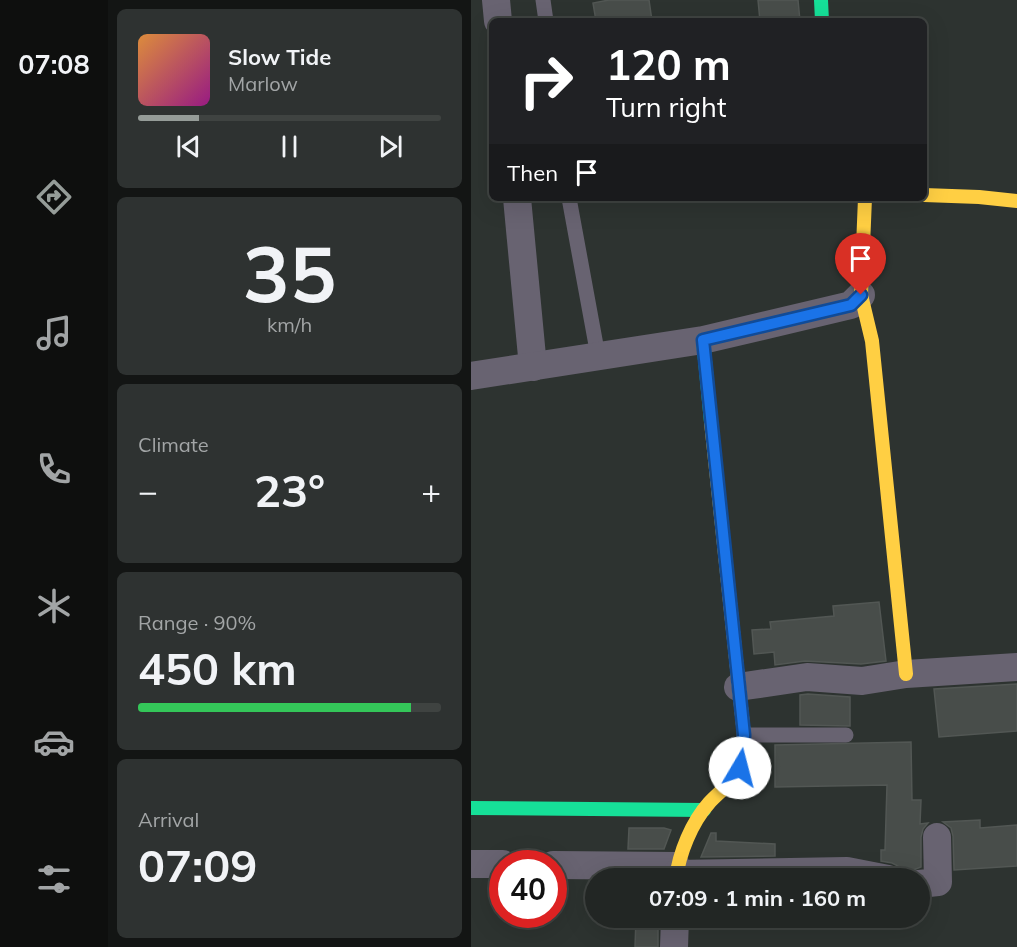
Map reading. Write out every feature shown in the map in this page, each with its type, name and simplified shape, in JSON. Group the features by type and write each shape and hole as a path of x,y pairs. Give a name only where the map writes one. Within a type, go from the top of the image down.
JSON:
{"street":[{"path":"496,0 498,18"},
{"path":"821,0 822,18"},
{"path":"927,195 1017,201"},
{"path":"517,201 533,367"},
{"path":"865,201 861,295 872,341 906,674"},
{"path":"471,376 703,340 851,305 861,295"},
{"path":"678,868 703,810 740,768 744,735 703,340"},
{"path":"738,687 807,677 862,681 906,674 1017,667"},
{"path":"471,808 703,810"},
{"path":"930,883 938,882 937,837"},
{"path":"471,864 489,864"},
{"path":"567,866 599,868"},
{"path":"674,947 675,928"}],"lane":[{"path":"543,0 546,18"},
{"path":"570,201 598,356"},
{"path":"744,735 846,735"}],"building":[{"path":"609,0 649,0 652,18 596,18 593,3"},
{"path":"758,0 798,0 800,18 760,18"},
{"path":"879,602 886,661 861,664 805,661 775,665 774,652 754,654 752,630 771,629 770,622 834,616 833,606"},
{"path":"1017,684 1017,731 939,737 934,689"},
{"path":"800,695 850,697 850,726 800,725"},
{"path":"911,742 912,800 921,800 920,824 928,823 921,837 921,867 900,868 892,863 881,861 881,850 885,850 887,785 775,787 775,745"},
{"path":"980,820 980,828 1017,825 1017,866 954,870 953,836 951,828 943,822"},
{"path":"629,828 671,830 664,849 628,849"},
{"path":"711,833 716,833 716,841 775,844 775,856 701,857"},
{"path":"636,928 658,928 658,947 635,947"}],"traffic: fast":[{"path":"821,0 822,18"},
{"path":"703,340 711,422"},
{"path":"471,808 704,810"}],"traffic: slow":[{"path":"927,195 1017,201"},
{"path":"865,201 861,295 872,341 906,674"},
{"path":"678,868 692,829 709,803 737,773 743,752 744,735 711,422"}],"route":[{"path":"740,768 744,735 703,340 851,305 861,295"}]}
